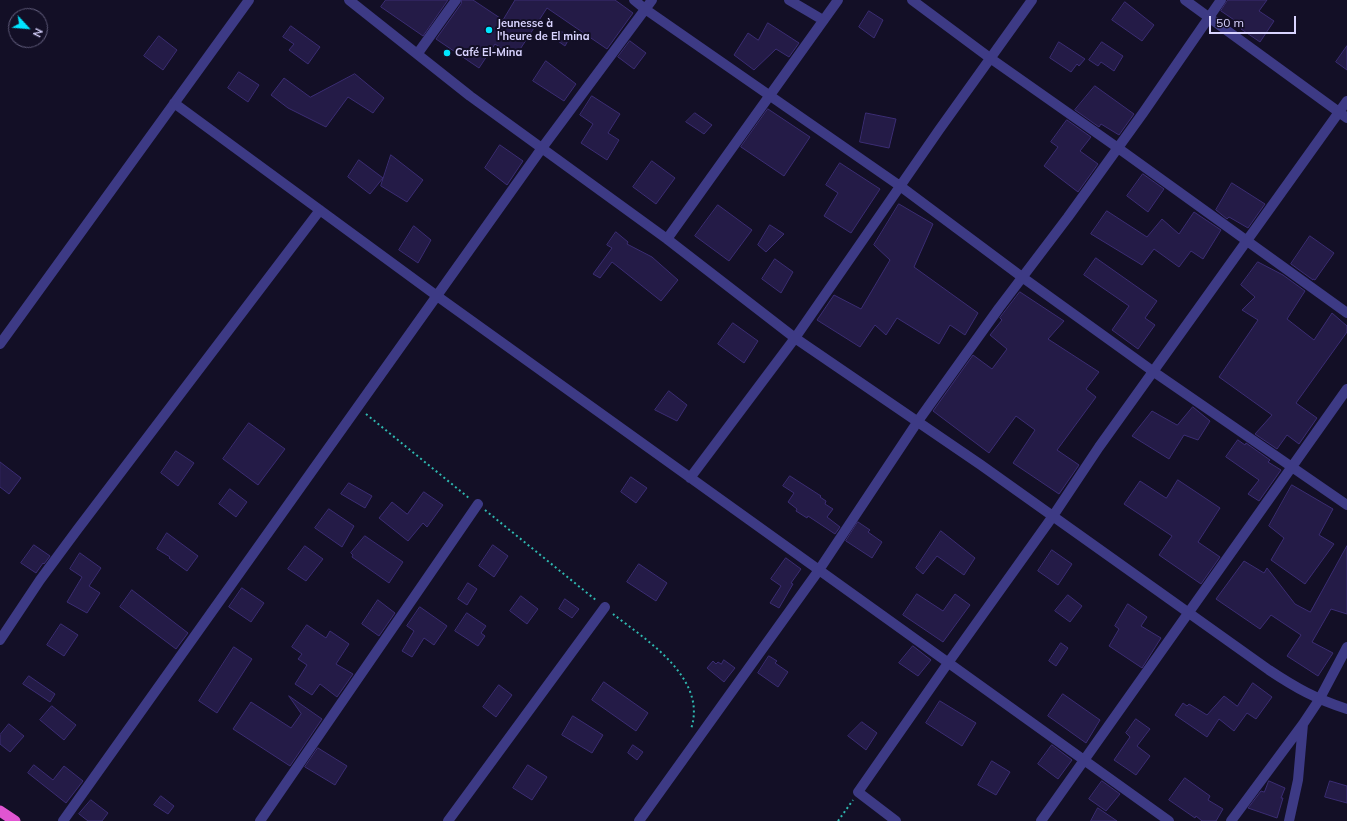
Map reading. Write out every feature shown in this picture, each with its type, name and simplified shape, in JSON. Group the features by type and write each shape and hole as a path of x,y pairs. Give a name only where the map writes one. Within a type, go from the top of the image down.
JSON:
{"highway":[{"path":"0,812 14,821"}],"street":[{"path":"0,344 249,0"},
{"path":"349,0 418,53 470,96 667,238 795,338 918,421 1269,670 1300,690 1319,700 1347,709"},
{"path":"418,53 456,0"},
{"path":"634,0 769,96 900,186 1022,277 1154,372 1347,505"},
{"path":"62,821 438,296 542,148 652,0"},
{"path":"789,0 823,20"},
{"path":"667,238 838,0"},
{"path":"912,0 990,58 1347,313"},
{"path":"690,478 795,338 900,186 1032,0"},
{"path":"1185,0 1343,115"},
{"path":"639,821 819,570 918,421 999,308 1118,148 1221,0"},
{"path":"896,821 858,792 1053,516 1099,447 1246,242 1343,115 1347,101"},
{"path":"174,104 690,478 1169,821"},
{"path":"0,640 40,580 77,530 320,210"},
{"path":"1040,821 1347,389"},
{"path":"260,821 478,504"},
{"path":"448,821 605,608"},
{"path":"1230,821 1303,724 1319,700 1347,647"},
{"path":"1289,821 1298,780 1303,724"}],"path":[{"path":"358,408 668,659 682,676 692,698 694,719 689,733"},
{"path":"838,821 858,792"}],"building":[{"path":"386,0 448,0 423,36 381,7"},
{"path":"462,0 473,0 503,20 515,0 615,0 633,13 607,49 547,8 515,57 495,44 479,68 436,39 461,4"},
{"path":"1228,0 1267,0 1259,11 1274,21 1260,42 1241,29 1243,26 1221,11"},
{"path":"1125,2 1154,25 1142,41 1112,20"},
{"path":"869,11 883,20 874,38 859,27"},
{"path":"768,23 799,43 789,57 776,49 754,70 734,55 748,33 758,40"},
{"path":"291,26 320,47 308,64 289,50 294,44 283,37"},
{"path":"559,31 571,35 565,46 555,39"},
{"path":"159,36 177,50 163,70 144,56"},
{"path":"630,41 646,53 634,69 618,57"},
{"path":"1059,42 1085,59 1079,66 1077,64 1071,72 1050,58"},
{"path":"1102,42 1123,56 1114,71 1101,62 1098,66 1089,60"},
{"path":"1347,46 1347,70 1336,62"},
{"path":"546,61 576,84 564,101 533,81"},
{"path":"239,72 259,85 248,102 228,88"},
{"path":"355,74 384,98 373,113 348,97 326,127 288,108 271,95 284,78 310,97"},
{"path":"1095,86 1134,114 1119,135 1101,124 1099,127 1075,110"},
{"path":"592,96 620,114 608,133 619,140 607,160 581,143 593,124 580,115"},
{"path":"768,109 810,137 784,176 741,147"},
{"path":"695,113 712,125 704,134 686,122"},
{"path":"866,113 896,119 889,148 860,142"},
{"path":"1067,120 1091,137 1080,151 1098,164 1078,192 1044,166 1058,147 1051,142"},
{"path":"500,145 523,161 507,185 485,168"},
{"path":"391,155 423,180 407,202 381,186"},
{"path":"359,160 383,178 370,194 348,177"},
{"path":"652,161 675,178 656,204 633,187"},
{"path":"840,163 880,189 851,233 824,216 838,193 826,185"},
{"path":"1143,174 1164,189 1148,212 1127,196"},
{"path":"1232,183 1265,204 1248,228 1229,217 1227,219 1216,210"},
{"path":"899,204 933,224 914,267 978,313 965,335 950,325 939,344 897,318 886,335 875,325 860,347 817,320 834,295 861,309 890,260 874,245"},
{"path":"718,205 752,230 729,261 695,236"},
{"path":"1107,211 1147,237 1162,219 1179,234 1194,212 1221,230 1203,259 1191,251 1179,267 1154,249 1142,265 1091,234"},
{"path":"770,225 784,234 766,252 758,245"},
{"path":"414,226 431,240 418,263 399,250"},
{"path":"616,232 628,242 627,244 652,257 678,280 661,301 612,262 600,278 593,274 612,248 607,245"},
{"path":"1310,236 1334,253 1315,280 1291,264"},
{"path":"1096,258 1157,301 1145,318 1155,325 1138,349 1112,330 1129,306 1084,275"},
{"path":"775,259 793,272 781,293 762,279"},
{"path":"1258,262 1283,275 1305,291 1287,319 1314,340 1332,313 1347,326 1347,332 1296,403 1317,418 1299,444 1287,435 1277,449 1255,434 1272,415 1219,377 1258,320 1242,310 1255,297 1241,285"},
{"path":"1020,292 1064,321 1048,339 1099,372 1086,389 1096,397 1057,450 1079,465 1059,494 1013,463 1035,430 1016,416 989,453 933,411 973,355 992,369 1007,349 990,335 1002,320 1000,318"},
{"path":"733,323 758,341 744,363 718,344"},
{"path":"669,391 687,405 677,421 655,410"},
{"path":"1193,407 1210,421 1198,440 1184,435 1169,459 1132,436 1152,411 1177,425"},
{"path":"249,423 285,449 258,485 223,459"},
{"path":"1238,440 1245,445 1246,443 1270,460 1268,462 1281,470 1259,501 1248,494 1259,480 1226,457"},
{"path":"176,451 194,463 178,486 161,473"},
{"path":"0,462 21,478 9,494 0,487"},
{"path":"790,476 821,496 820,497 826,501 825,504 833,509 827,517 840,527 835,534 808,516 807,518 796,511 797,509 788,502 794,493 783,486"},
{"path":"631,477 647,488 636,503 621,492"},
{"path":"1178,480 1220,508 1198,542 1220,557 1201,584 1159,555 1172,536 1124,504 1140,481 1166,498"},
{"path":"349,483 372,496 365,508 341,494"},
{"path":"1292,485 1333,509 1319,535 1334,544 1305,584 1271,560 1284,538 1269,526"},
{"path":"230,489 247,502 236,517 219,504"},
{"path":"424,492 443,505 427,527 423,523 408,541 379,518 392,502 407,514"},
{"path":"329,509 354,526 342,547 315,528"},
{"path":"858,522 870,530 868,532 882,542 872,558 846,541"},
{"path":"941,531 975,558 964,575 937,556 923,574 916,568"},
{"path":"167,533 198,556 187,571 169,558 170,557 157,549"},
{"path":"365,536 403,562 389,583 352,557 353,555 351,553"},
{"path":"34,545 50,556 36,573 21,563"},
{"path":"493,545 508,556 494,577 479,566"},
{"path":"305,546 323,559 306,581 288,569"},
{"path":"1347,546 1347,614 1331,609 1312,642 1333,653 1318,676 1287,656 1301,635 1271,615 1260,629 1216,599 1244,561 1264,573 1267,568 1295,604 1310,612"},
{"path":"1052,550 1072,564 1058,585 1038,571"},
{"path":"80,553 101,568 89,586 100,593 87,613 67,602 82,577 70,569"},
{"path":"786,558 801,569 791,583 793,584 779,608 770,603 781,586 771,579"},
{"path":"639,564 667,583 656,601 627,582"},
{"path":"468,583 477,589 467,605 458,599"},
{"path":"242,588 264,603 251,622 229,607"},
{"path":"132,590 188,633 176,649 120,607"},
{"path":"917,594 943,611 955,594 970,605 943,642 903,615"},
{"path":"1068,595 1082,606 1070,622 1055,611"},
{"path":"521,596 538,609 527,624 510,611"},
{"path":"565,599 579,609 572,618 559,609"},
{"path":"378,600 395,613 379,636 362,624"},
{"path":"1128,604 1147,617 1141,626 1161,638 1142,668 1109,646 1119,629 1115,626"},
{"path":"420,607 447,626 434,645 424,638 412,657 402,651 414,631 407,626"},
{"path":"467,613 486,626 481,633 485,636 478,646 455,631"},
{"path":"61,624 78,635 64,656 47,645"},
{"path":"307,625 326,638 330,631 349,644 336,664 353,674 337,697 320,684 312,695 295,684 307,665 298,659 302,654 292,647"},
{"path":"1061,643 1068,648 1056,666 1049,661"},
{"path":"913,646 931,660 918,676 899,663"},
{"path":"234,647 252,659 217,713 199,701"},
{"path":"769,656 777,661 775,663 788,672 778,687 758,673"},
{"path":"724,660 735,668 724,682 707,668 713,661 716,664 718,662 721,664"},
{"path":"29,676 55,694 50,702 23,684"},
{"path":"604,682 648,713 636,731 592,700"},
{"path":"1253,683 1272,697 1256,719 1247,713 1234,731 1219,719 1207,737 1175,715 1183,703 1187,706 1189,704 1207,715 1224,696 1237,706"},
{"path":"499,685 512,695 496,717 483,707"},
{"path":"1063,694 1100,720 1086,743 1048,716"},
{"path":"289,696 322,719 290,766 233,729 251,702 291,728 301,714"},
{"path":"940,701 976,723 962,746 926,723"},
{"path":"52,706 76,725 64,740 40,720"},
{"path":"573,716 603,735 592,753 562,735"},
{"path":"1136,719 1150,729 1137,746 1150,756 1136,775 1114,760 1130,737 1126,733"},
{"path":"862,722 877,733 866,750 848,736"},
{"path":"9,724 24,736 10,752 0,744 0,735"},
{"path":"633,745 643,752 637,760 628,753"},
{"path":"1052,745 1072,760 1058,779 1038,764"},
{"path":"318,748 347,766 335,785 305,767"},
{"path":"992,761 1010,772 996,795 978,785"},
{"path":"34,765 53,780 64,766 83,781 66,803 28,773"},
{"path":"528,765 547,777 532,800 513,788"},
{"path":"1185,778 1210,796 1208,800 1223,809 1216,821 1202,821 1196,816 1195,818 1169,800"},
{"path":"1102,781 1120,794 1106,811 1089,799"},
{"path":"1269,781 1285,788 1281,798 1283,798 1277,818 1248,808 1261,791 1264,792"},
{"path":"1330,781 1347,786 1347,803 1325,797"},
{"path":"161,796 174,806 168,814 154,805"},
{"path":"91,800 108,813 102,821 88,821 79,814"},
{"path":"1098,808 1117,821 1091,821"}],"place":[{"name":"Jeunesse à l'heure de El mina","path":"489,30"},
{"name":"Café El-Mina","path":"447,53"}]}
